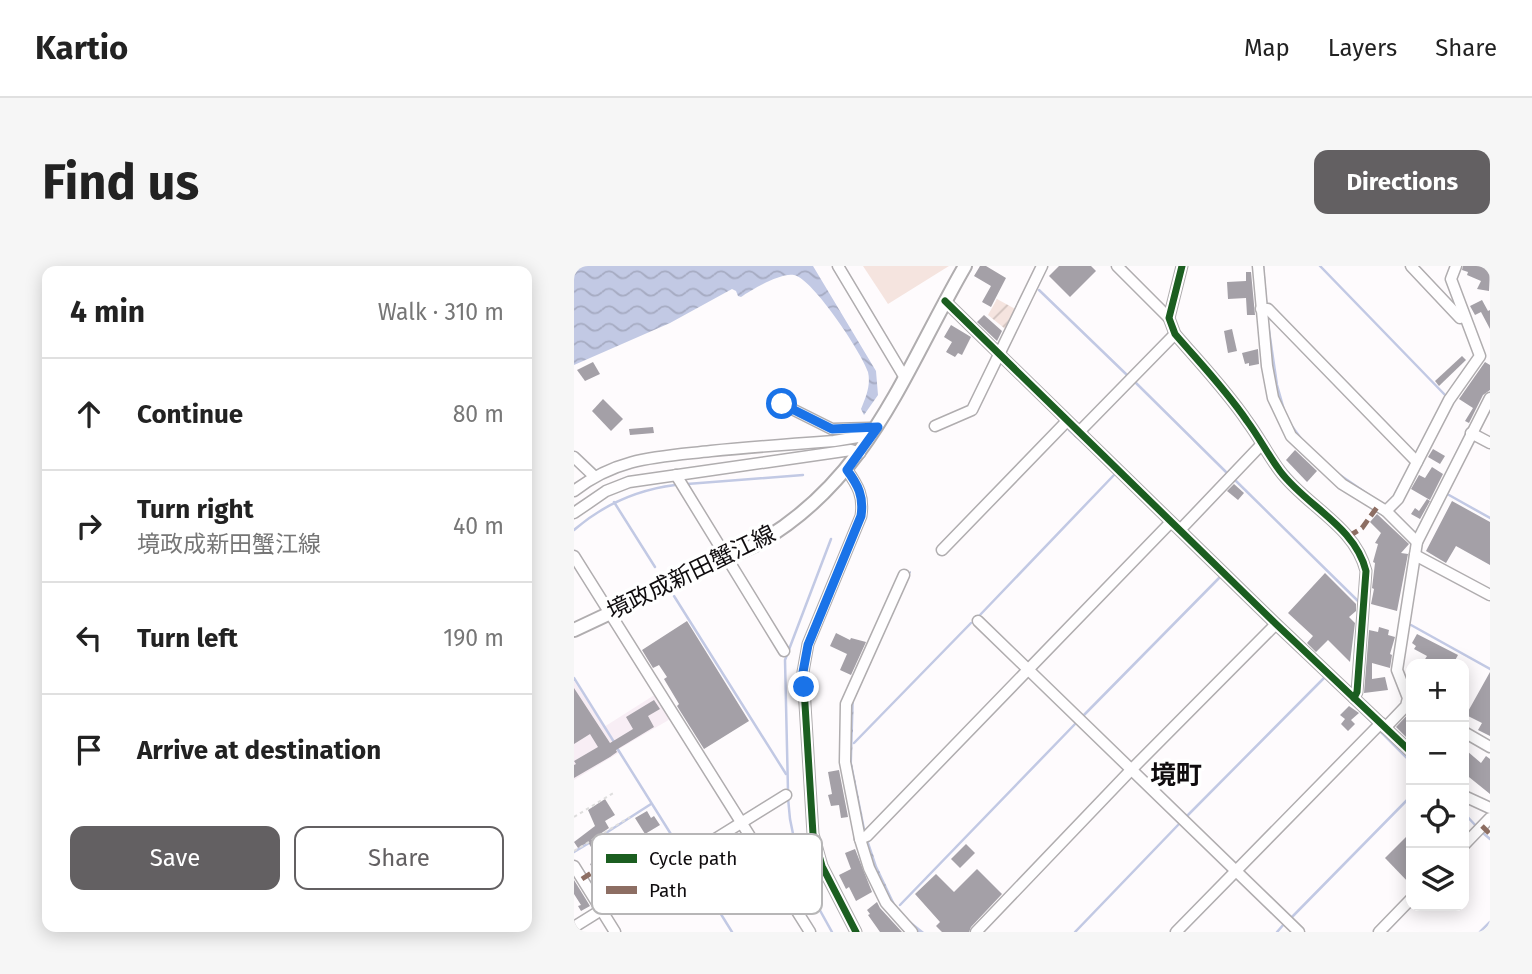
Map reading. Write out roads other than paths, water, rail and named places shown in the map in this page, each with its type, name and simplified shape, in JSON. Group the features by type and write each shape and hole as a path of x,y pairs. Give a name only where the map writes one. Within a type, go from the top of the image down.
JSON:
{"main road":[{"name":"境政成新田蟹江線","path":"574,630 727,559 780,531 830,489 878,427 965,266"}],"street":[{"path":"838,266 905,378"},
{"path":"935,426 972,410 1042,266"},
{"path":"1117,266 1169,318 1175,334 1247,420 1280,472 1347,534 1363,558 1366,571 1357,692 1354,698"},
{"path":"1169,318 1182,266"},
{"path":"1258,266 1267,366 1273,398 1291,436 1342,484 1386,511 1417,542"},
{"path":"1411,266 1460,318 1464,317"},
{"path":"1386,511 1398,499 1449,400 1480,356 1451,279 1456,266"},
{"path":"945,301 1406,747"},
{"path":"1261,309 1268,309 1417,462"},
{"path":"1079,432 1175,334"},
{"path":"1406,690 1397,670 1403,620 1418,557 1417,542 1490,398"},
{"path":"782,404 832,429 878,427"},
{"path":"942,550 1067,421"},
{"path":"574,491 594,475 633,462 668,455 858,438 878,427"},
{"path":"1473,434 1490,443"},
{"path":"1180,530 1262,444"},
{"path":"574,513 606,491 629,482 851,450 860,453"},
{"path":"574,457 594,475"},
{"path":"813,834 803,672 808,645 861,516 861,493 847,470"},
{"path":"676,475 784,651"},
{"path":"863,838 1171,522"},
{"path":"574,556 748,834"},
{"path":"1418,557 1490,595"},
{"path":"904,575 846,704 845,762 869,868 886,904 912,932"},
{"path":"978,621 1299,932"},
{"path":"976,932 1276,624"},
{"path":"1176,932 1383,725 1406,706"},
{"path":"1469,735 1490,747"},
{"path":"723,834 786,795"},
{"path":"1469,798 1490,808"},
{"path":"1469,840 1490,818"},
{"path":"574,866 592,895"},
{"path":"822,866 856,932"},
{"path":"1379,932 1406,904"},
{"path":"574,927 595,914"},
{"path":"604,914 615,932"},
{"path":"799,914 810,932"}],"water":[{"path":"574,266 813,266 876,371 878,395 864,415 861,409 869,382 864,363 824,302 813,289 794,275 775,279 741,297 732,289 670,323 574,365"},
{"path":"910,571 854,697 852,763 866,833 877,866 895,904 904,916 924,932 917,932 902,919 881,887 864,840 848,762 851,699"}],"waterway":[{"path":"1263,266 1266,302"},
{"path":"1320,266 1447,397"},
{"path":"1039,290 1127,375"},
{"path":"1268,324 1277,385 1284,410"},
{"path":"1135,382 1227,473"},
{"path":"1291,425 1302,440"},
{"path":"1069,430 1091,450"},
{"path":"1337,473 1372,497"},
{"path":"687,484 803,475"},
{"path":"979,616 1114,475"},
{"path":"1235,480 1359,602"},
{"path":"574,530 621,500 647,490 675,485"},
{"path":"1449,495 1490,518"},
{"path":"614,502 655,567"},
{"path":"788,791 785,660 831,539"},
{"path":"1082,717 1221,576"},
{"path":"674,596 786,774"},
{"path":"854,743 971,623"},
{"path":"1411,625 1490,669"},
{"path":"1325,677 1373,723"},
{"path":"1186,817 1325,677"},
{"path":"574,678 614,742"},
{"path":"900,905 1076,723"},
{"path":"1381,732 1406,757"},
{"path":"617,748 671,834"},
{"path":"788,798 793,834"},
{"path":"1291,918 1406,801"},
{"path":"604,834 651,804"},
{"path":"1469,818 1476,826"},
{"path":"1075,932 1179,824"},
{"path":"1483,833 1490,839"},
{"path":"574,852 589,843"},
{"path":"721,914 732,932"},
{"path":"822,914 832,932"},
{"path":"1480,932 1490,922"},
{"path":"1277,932 1284,924"}],"district":[{"name":"境町","path":"1176,775"}]}
